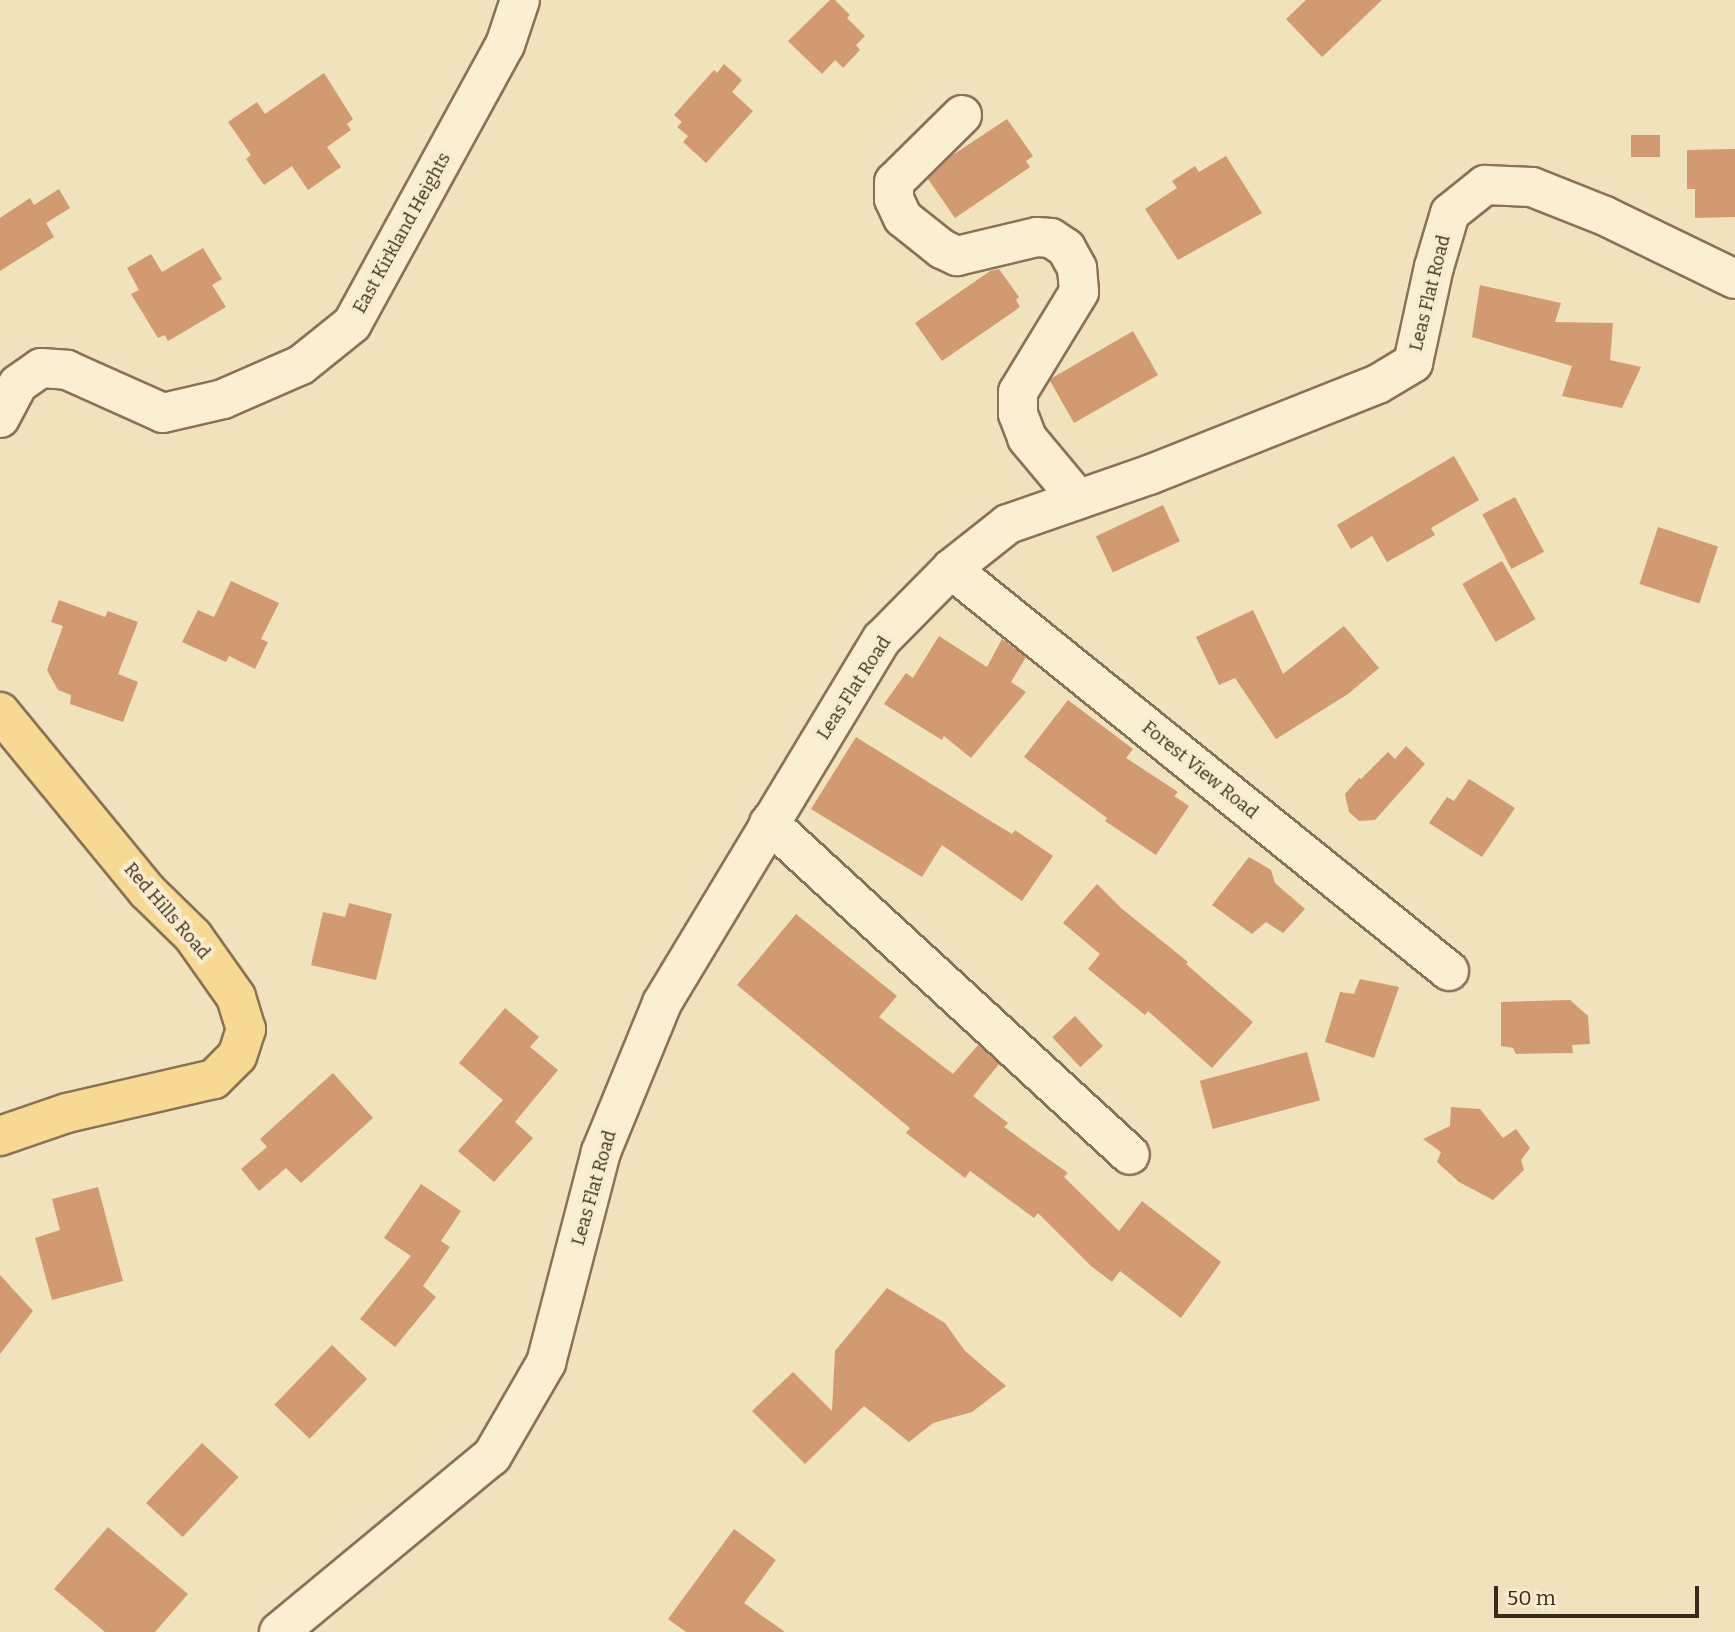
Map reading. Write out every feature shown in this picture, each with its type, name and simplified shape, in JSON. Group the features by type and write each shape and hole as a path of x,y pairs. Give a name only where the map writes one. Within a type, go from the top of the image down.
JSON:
{"main road":[{"name":"Red Hills Road","path":"0,712 147,891 193,936 236,997 246,1029 237,1056 214,1079 67,1113 0,1136"}],"street":[{"name":"East Kirkland Heights","path":"0,418 18,384 41,369 67,370 163,413 223,398 301,365 352,324 505,45 520,0"},
{"path":"962,114 894,182 894,199 903,218 942,249 957,256 1037,237 1051,238 1066,248 1077,268 1079,292 1018,392 1018,414 1027,438 1078,499"},
{"name":"Leas Flat Road","path":"279,1632 492,1456 546,1363 601,1152 662,1003 883,639 951,569 1008,524 1149,475 1378,384 1413,363 1434,267 1450,213 1485,185 1532,187 1605,216 1735,279"},
{"name":"Forest View Road","path":"951,569 1449,971"},
{"path":"769,823 1130,1155"}],"building":[{"path":"830,0 835,0 850,15 847,18 865,36 856,45 860,50 843,68 835,60 822,74 788,41"},
{"path":"1306,0 1382,0 1322,57 1286,19"},
{"path":"724,64 742,80 732,92 753,111 706,163 683,142 688,136 677,127 682,122 674,115 714,70 717,73"},
{"path":"324,73 353,119 347,124 351,130 327,147 341,167 308,190 292,166 264,185 246,159 251,155 228,122 257,102 265,114"},
{"path":"1007,119 1033,156 1026,161 1030,167 955,218 928,179 951,156"},
{"path":"1631,135 1660,135 1660,157 1631,157"},
{"path":"1735,149 1735,217 1695,218 1695,189 1687,189 1687,150"},
{"path":"1226,156 1262,213 1178,260 1145,209 1177,188 1172,181 1195,166 1199,172"},
{"path":"59,189 70,208 46,223 54,237 0,271 0,218 30,198 34,205"},
{"path":"203,248 222,279 212,285 226,307 168,341 165,335 158,338 131,294 139,290 127,268 151,254 162,272"},
{"path":"999,269 1019,297 1016,300 1020,307 942,361 915,323 990,271"},
{"path":"1480,285 1561,303 1555,322 1613,323 1610,360 1641,367 1622,408 1562,396 1572,366 1472,337"},
{"path":"1133,331 1158,375 1074,423 1050,381"},
{"path":"1454,456 1479,500 1431,528 1435,535 1387,562 1372,536 1351,549 1337,525"},
{"path":"1515,497 1544,552 1511,569 1482,514"},
{"path":"1163,505 1180,541 1113,573 1096,536"},
{"path":"1658,527 1718,546 1699,604 1639,584"},
{"path":"1502,561 1536,619 1496,642 1462,584"},
{"path":"231,581 279,603 261,639 268,642 255,669 229,656 226,662 182,642 198,610 214,617"},
{"path":"59,600 105,617 108,611 138,622 118,674 138,682 123,722 70,704 71,695 58,690 47,670 63,626 51,622"},
{"path":"1253,610 1283,674 1344,626 1379,668 1348,694 1276,739 1235,678 1219,685 1196,637"},
{"path":"939,636 987,667 1002,639 1026,657 1011,682 1026,692 971,758 944,736 942,740 884,704 906,673 913,678"},
{"path":"1068,700 1133,749 1126,758 1178,792 1174,796 1189,806 1156,855 1105,821 1107,818 1024,757"},
{"path":"856,737 1012,834 1015,830 1053,856 1022,901 942,845 922,877 811,809"},
{"path":"1406,746 1425,764 1375,820 1359,821 1349,812 1345,794 1388,752 1395,759"},
{"path":"1469,779 1515,808 1482,857 1429,823 1447,797 1454,801"},
{"path":"1249,857 1271,870 1275,883 1305,909 1283,933 1266,922 1252,934 1212,905"},
{"path":"1097,884 1253,1022 1212,1068 1148,1011 1145,1015 1088,969 1100,954 1063,923"},
{"path":"349,903 392,914 376,980 311,965 323,912 345,917"},
{"path":"796,914 897,996 879,1017 953,1074 978,1045 999,1064 973,1096 1008,1123 1004,1127 1068,1173 1064,1177 1119,1231 1142,1201 1221,1262 1181,1318 1120,1271 1112,1282 1091,1266 1038,1213 1034,1218 970,1171 965,1178 906,1133 910,1128 737,985"},
{"path":"1360,979 1399,987 1374,1058 1325,1042 1340,992 1354,994"},
{"path":"1570,1000 1588,1016 1590,1044 1572,1045 1573,1053 1516,1054 1513,1048 1501,1046 1501,1002"},
{"path":"505,1008 539,1037 530,1047 558,1070 515,1122 533,1138 494,1182 458,1151 503,1100 459,1063"},
{"path":"1075,1016 1103,1046 1080,1067 1052,1037"},
{"path":"1307,1052 1320,1100 1213,1129 1200,1081"},
{"path":"333,1073 373,1118 301,1183 286,1168 259,1191 241,1169 267,1147 260,1139"},
{"path":"1451,1107 1480,1109 1503,1138 1516,1129 1530,1148 1521,1160 1524,1170 1493,1200 1459,1182 1437,1162 1441,1152 1423,1139 1450,1126"},
{"path":"421,1184 461,1211 441,1241 450,1247 423,1286 436,1297 395,1347 360,1319 411,1256 384,1238"},
{"path":"98,1187 123,1281 52,1300 35,1238 60,1230 52,1199"},
{"path":"0,1275 33,1311 0,1354"},
{"path":"887,1288 945,1323 965,1351 1006,1386 972,1412 933,1423 909,1442 864,1406 805,1464 752,1411 793,1372 832,1411 835,1351"},
{"path":"332,1345 367,1379 310,1439 274,1405"},
{"path":"202,1443 239,1477 183,1537 146,1503"},
{"path":"108,1527 188,1594 155,1632 105,1632 54,1589"},
{"path":"734,1529 776,1560 744,1603 785,1632 686,1632 668,1619"}]}
